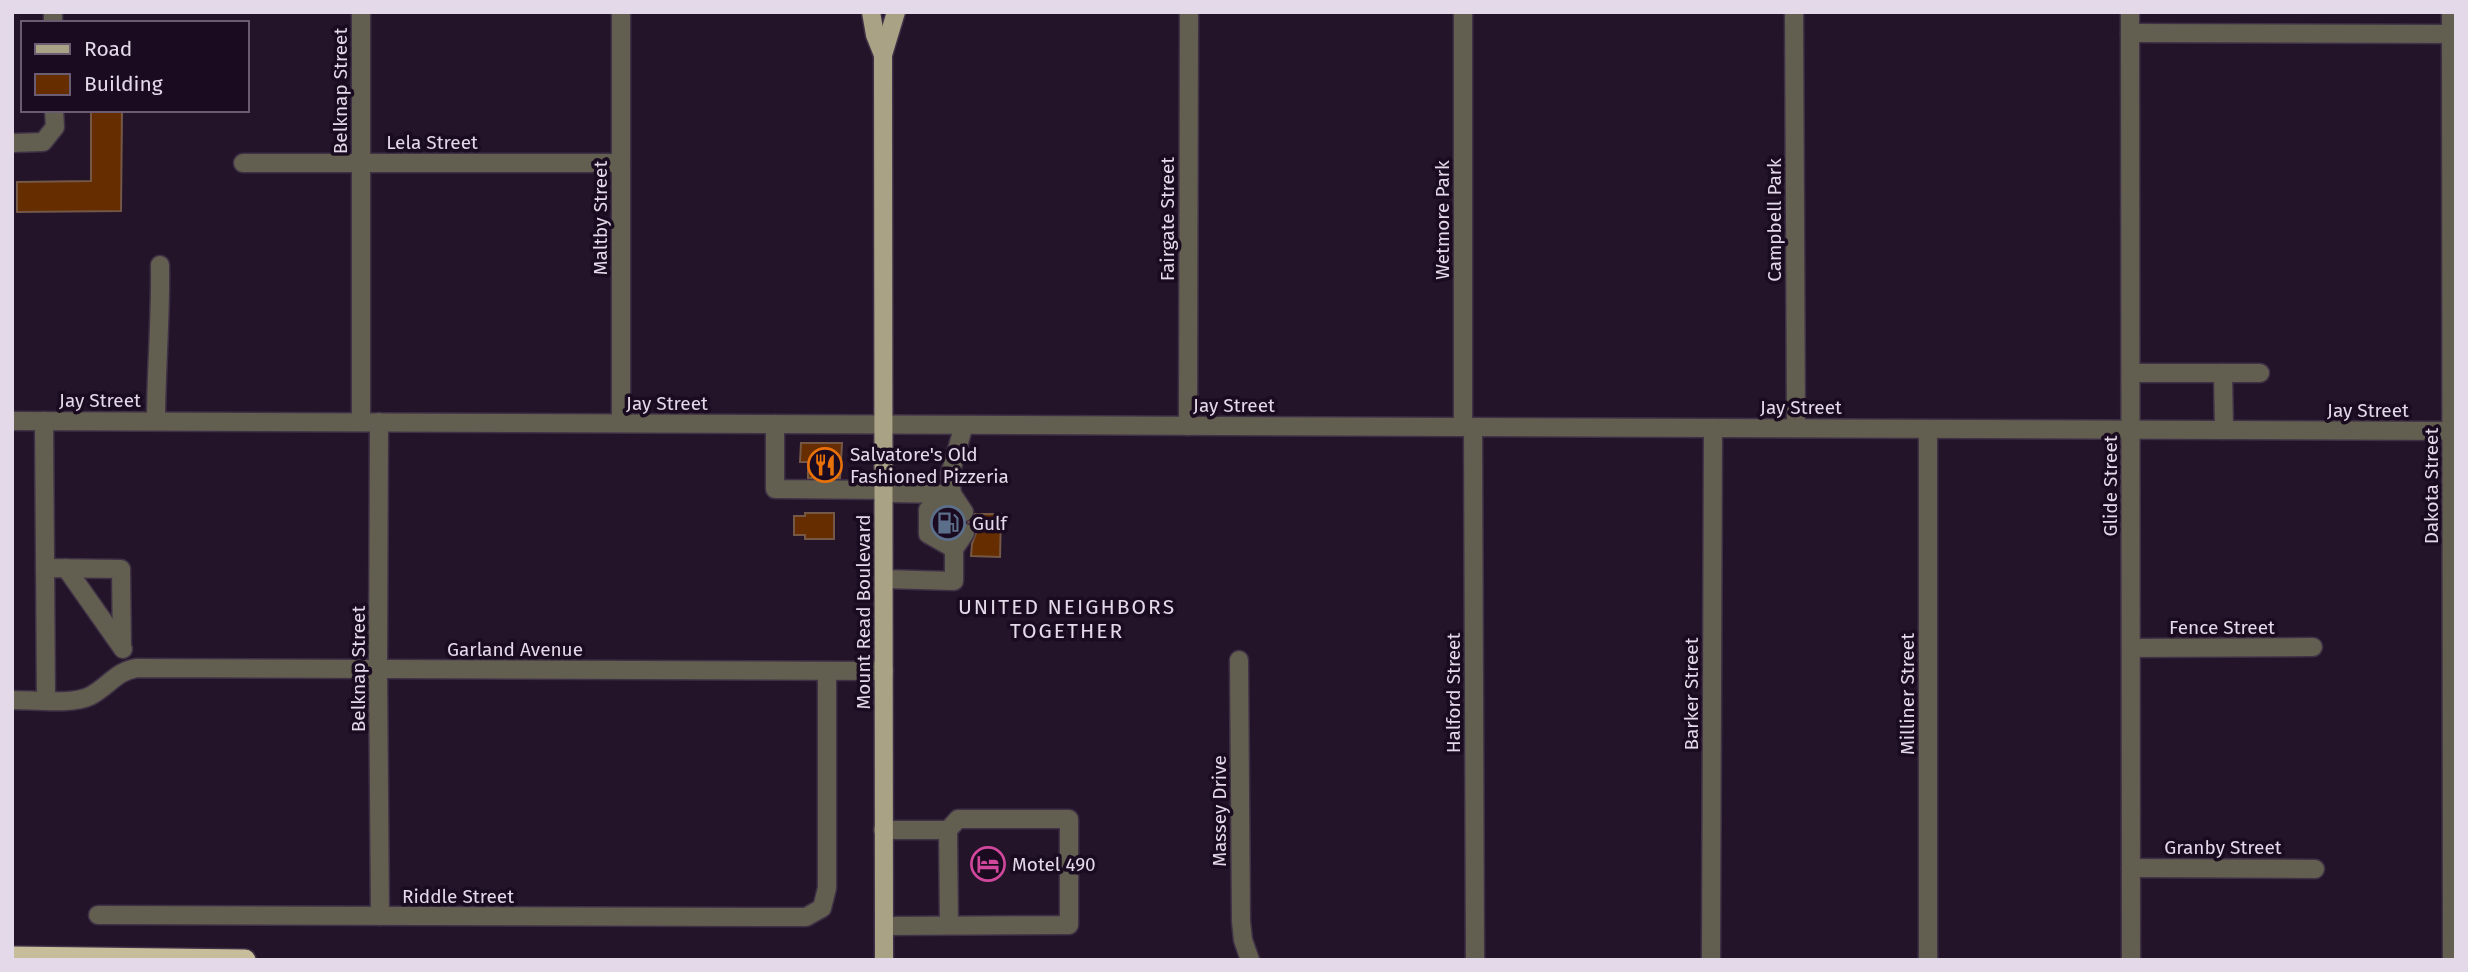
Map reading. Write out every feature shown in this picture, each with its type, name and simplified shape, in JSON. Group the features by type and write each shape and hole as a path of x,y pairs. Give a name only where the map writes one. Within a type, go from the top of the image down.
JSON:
{"highway":[{"path":"12,957 245,960"}],"main road":[{"name":"Mount Read Boulevard","path":"871,12 883,55"},
{"name":"Mount Read Boulevard","path":"884,960 883,55 896,12"}],"street":[{"name":"Belknap Street","path":"361,12 361,422"},
{"name":"Maltby Street","path":"621,12 621,423"},
{"name":"Fairgate Street","path":"1188,426 1189,12"},
{"name":"Wetmore Park","path":"1463,12 1468,427"},
{"name":"Campbell Park","path":"1794,12 1796,428"},
{"name":"Glide Street","path":"2130,12 2131,960"},
{"name":"Dakota Street","path":"2451,12 2454,34 2452,960"},
{"path":"2130,33 2454,34"},
{"path":"12,143 43,142 55,127 54,112"},
{"name":"Lela Street","path":"243,163 621,163"},
{"path":"156,421 156,377 162,303 160,265"},
{"path":"2131,373 2260,373"},
{"path":"2223,373 2224,430"},
{"name":"Jay Street","path":"12,421 2454,431"},
{"path":"44,421 46,700"},
{"name":"Belknap Street","path":"379,422 380,916"},
{"path":"775,424 775,489 884,491 952,507"},
{"path":"952,507 950,474 964,425"},
{"name":"Halford Street","path":"1468,427 1475,960"},
{"name":"Barker Street","path":"1711,960 1713,428"},
{"name":"Milliner Street","path":"1928,429 1928,960"},
{"path":"884,579 954,581 954,536 928,534 928,510 952,507"},
{"path":"45,568 121,569 122,647"},
{"path":"12,700 76,700 89,696 115,676 138,669 66,568"},
{"name":"Fence Street","path":"2131,648 2313,647"},
{"name":"Massey Drive","path":"1239,660 1241,922 1243,940 1250,960"},
{"name":"Garland Avenue","path":"138,669 884,671"},
{"name":"Mount Read Boulevard","path":"817,912 825,902 827,888 827,671"},
{"path":"884,926 1069,925 1069,819 958,818 948,830 949,925"},
{"path":"883,830 948,830"},
{"name":"Granby Street","path":"2131,868 2315,869"},
{"name":"Riddle Street","path":"99,915 793,919 817,912"}],"building":[{"path":"91,112 122,112 121,211 17,212 17,182 91,181"},
{"name":"Salvatore's Old Fashioned Pizzeria","path":"801,443 842,443 840,478 808,478 808,462 800,462"},
{"path":"805,513 834,513 834,539 805,539 805,535 794,535 794,516 805,516"},
{"path":"975,514 1001,514 1000,557 971,556 976,533 975,528 968,522"}],"tunnel":[{"path":"951,511 953,532"}],"place":[{"name":"Salvatore's Old Fashioned Pizzeria","path":"825,465"},
{"name":"Gulf","path":"948,523"},
{"name":"Motel 490","path":"988,864"}],"district":[{"name":"UNITED NEIGHBORS TOGETHER","path":"1067,619"}]}
